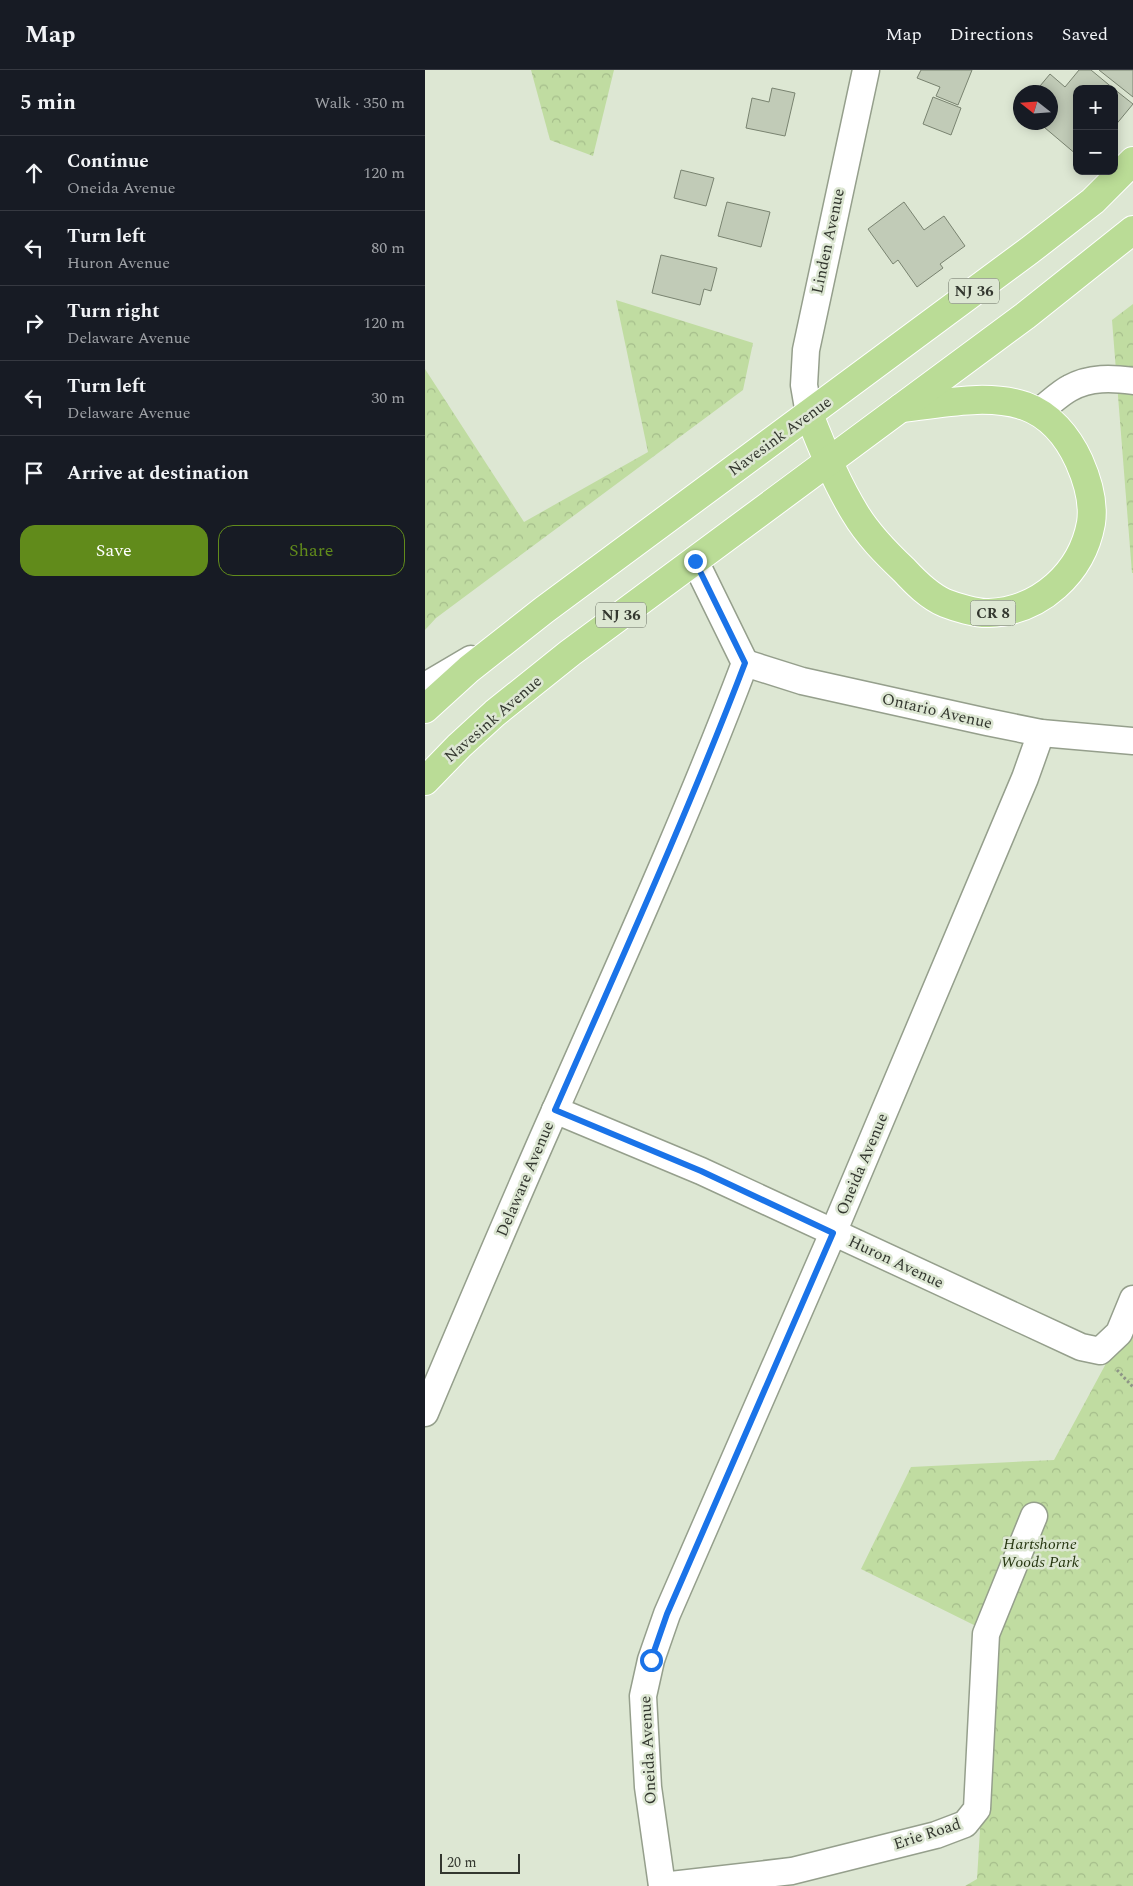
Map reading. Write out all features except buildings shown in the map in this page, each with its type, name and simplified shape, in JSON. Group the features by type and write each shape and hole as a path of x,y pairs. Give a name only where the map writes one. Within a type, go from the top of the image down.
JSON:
{"highway":[{"name":"Navesink Avenue","path":"425,709 506,639 1051,234 1093,201 1133,161"},
{"name":"NJ 36","path":"827,462 1025,316 1133,230"},
{"name":"CR 8","path":"827,462 855,514 881,548 929,594 945,603 981,613 990,613 1024,606 1054,588 1073,568 1082,552 1091,522 1091,503 1084,473 1065,435 1038,412 1009,402 976,400 900,409"},
{"path":"809,414 827,462"},
{"name":"Navesink Avenue","path":"425,781 459,746 533,682 827,462"}],"street":[{"name":"Linden Avenue","path":"809,414 805,385 806,350 867,70"},
{"path":"1038,412 1069,388 1085,382 1108,378 1133,381"},
{"path":"695,561 745,663"},
{"path":"425,686 506,639"},
{"name":"Ontario Avenue","path":"745,663 802,681 1041,733 1133,741"},
{"name":"Delaware Avenue","path":"425,1413 644,908 720,728 745,663"},
{"name":"Oneida Avenue","path":"662,1886 648,1787 644,1728 643,1696 651,1660 667,1614 833,1233 1025,778 1041,733"},
{"name":"Huron Avenue","path":"555,1110 701,1171 1081,1347 1100,1351 1119,1333 1133,1299"},
{"name":"Erie Road","path":"662,1886 792,1871 937,1835 965,1824 977,1809 986,1634 1034,1516"}],"green space":[{"path":"531,70 614,70 593,156 550,140"},
{"path":"616,300 753,343 743,390 436,618 425,630 425,369 524,522 648,452"},
{"path":"1133,304 1133,573 1132,573 1112,320"},
{"name":"Hartshorne Woods Park","path":"1124,1330 1133,1332 1133,1886 965,1886 977,1879 992,1634 861,1569 911,1467 1054,1460"}],"route":[{"path":"651,1660 667,1614 833,1233 701,1171 555,1110 644,908 720,728 745,663 695,561"}]}
